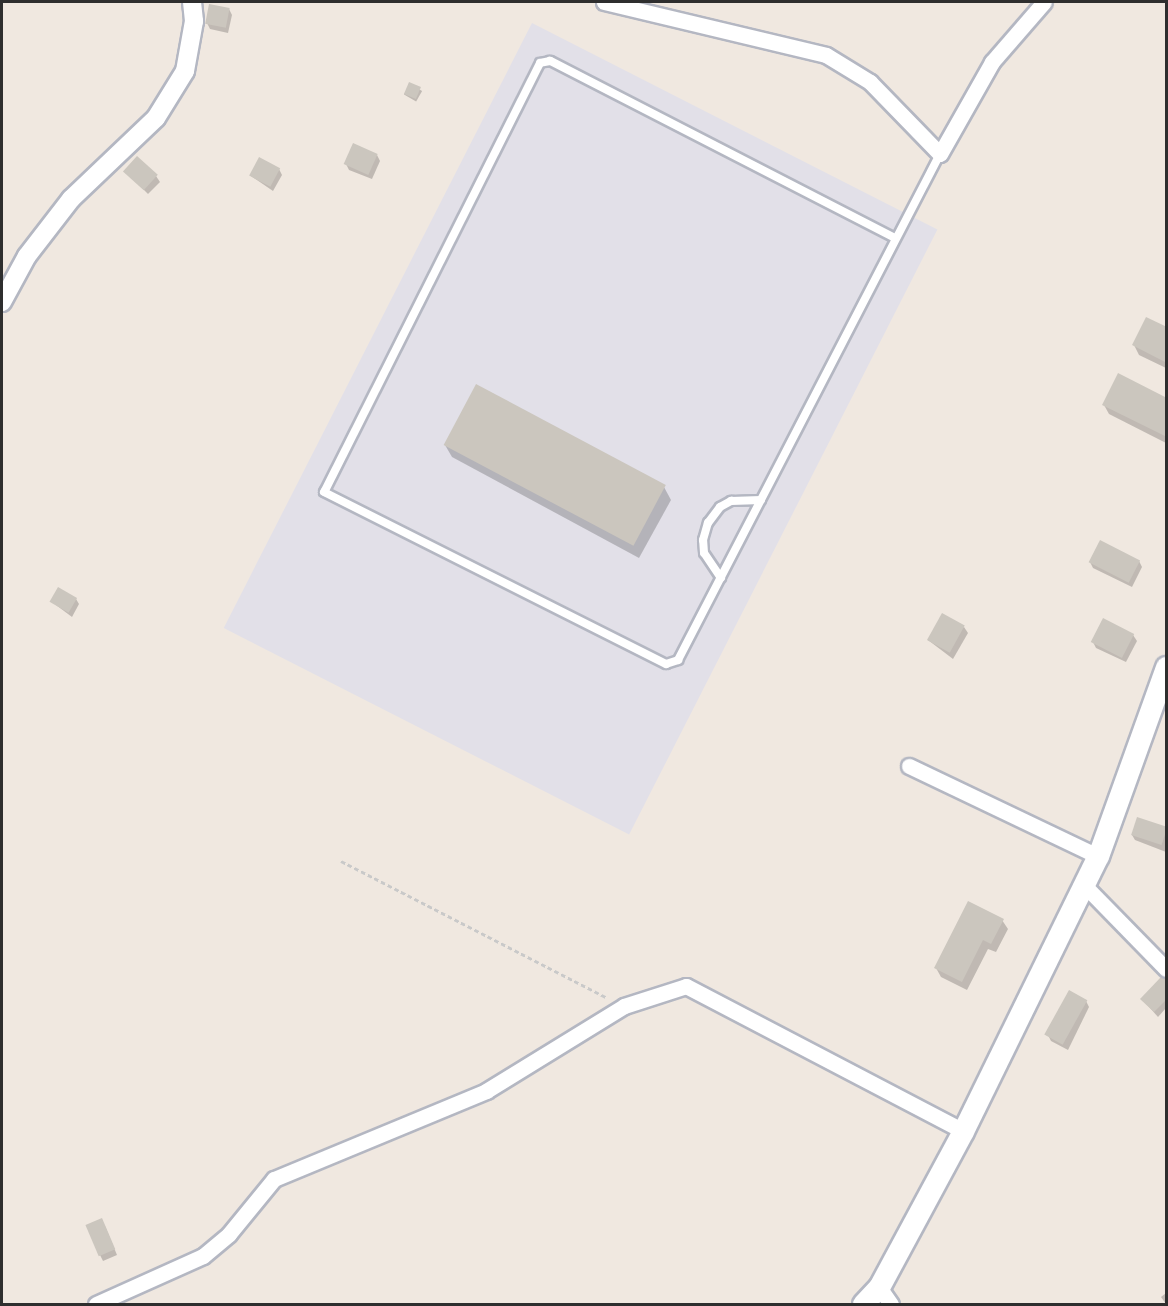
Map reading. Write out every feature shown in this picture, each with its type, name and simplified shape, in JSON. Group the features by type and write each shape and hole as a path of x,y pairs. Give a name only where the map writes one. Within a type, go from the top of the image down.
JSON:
{"main road":[{"path":"863,1305 879,1287 963,1131 1098,856 1167,667"}],"street":[{"path":"2,302 27,256 71,199 156,118 185,71 194,21 192,2"},
{"path":"603,2 826,55 870,82 940,154 992,62 1044,2"},
{"path":"909,766 1098,856"},
{"path":"1084,885 1167,969"},
{"path":"96,1305 203,1256 230,1234 274,1179 486,1091 624,1006 686,987 963,1131"},
{"path":"879,1287 891,1305"}],"lane":[{"path":"896,238 550,62 540,63 324,492 666,664 678,660 940,154"},
{"path":"721,578 704,553 703,540 708,523 720,507 731,501 760,500"}],"path":[{"path":"341,861 624,1006"}],"shaded area":[{"path":"532,23 937,230 629,835 224,628"}],"building":[{"path":"209,4 230,8 226,28 205,24"},
{"path":"409,82 421,87 416,99 404,94"},
{"path":"353,143 378,154 368,175 344,164"},
{"path":"137,156 158,175 144,190 123,172"},
{"path":"259,157 280,168 270,187 249,176"},
{"path":"1146,317 1167,327 1167,363 1132,345"},
{"path":"1118,373 1167,398 1167,437 1102,405"},
{"path":"476,384 666,485 633,546 444,445"},
{"path":"1100,540 1140,560 1129,583 1089,562"},
{"path":"58,587 77,598 69,613 50,602"},
{"path":"942,613 965,626 950,653 927,640"},
{"path":"1103,618 1134,634 1122,658 1091,642"},
{"path":"1137,817 1166,826 1162,845 1131,835"},
{"path":"968,901 1004,919 991,944 983,940 962,982 934,968"},
{"path":"1161,977 1167,978 1167,999 1154,1012 1140,999"},
{"path":"1069,990 1087,1000 1063,1045 1044,1035"},
{"path":"102,1218 115,1249 99,1256 85,1225"}]}
